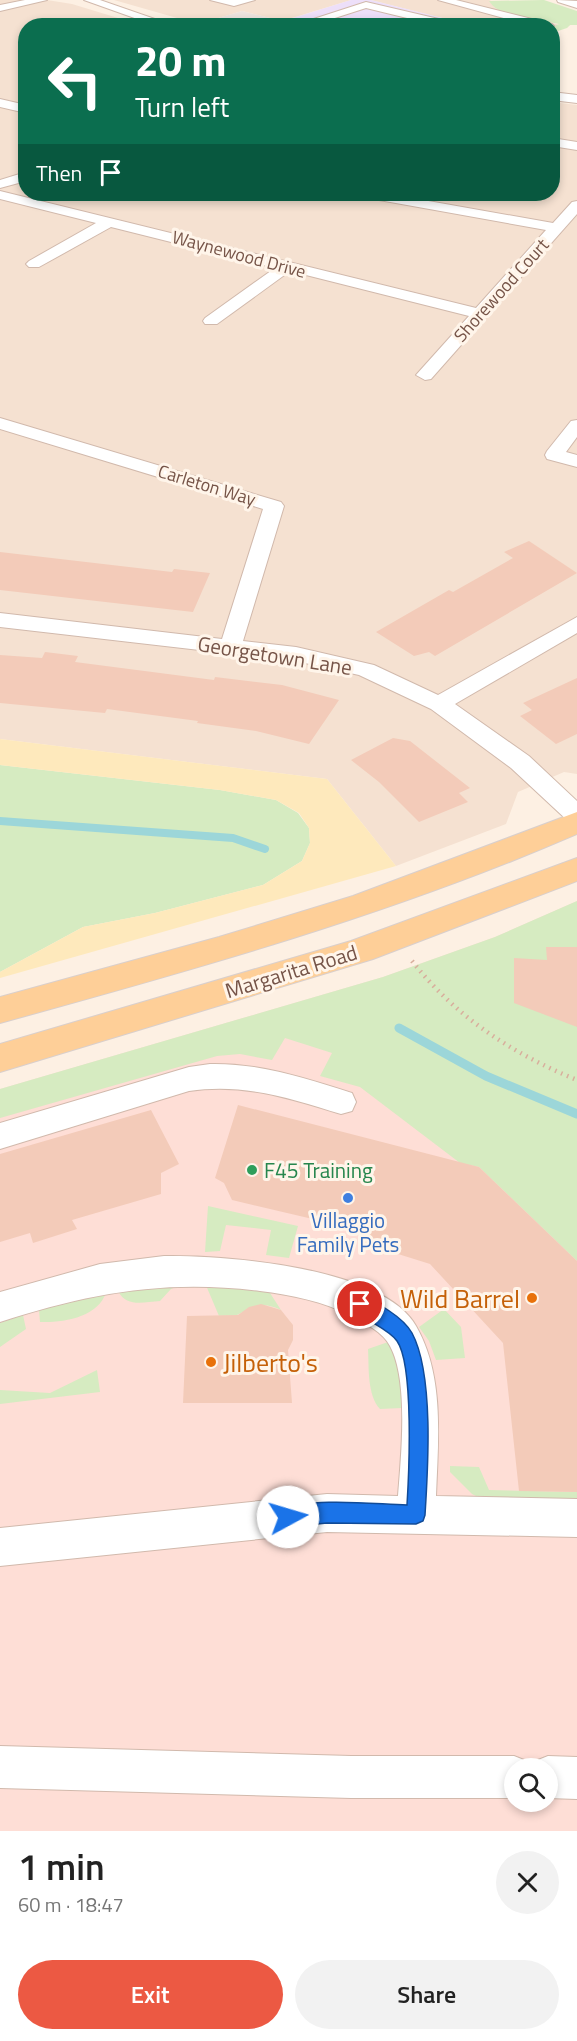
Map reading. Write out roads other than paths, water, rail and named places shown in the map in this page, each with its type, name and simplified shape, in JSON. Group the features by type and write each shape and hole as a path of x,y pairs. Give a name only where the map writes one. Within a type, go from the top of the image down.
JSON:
{"main road":[{"name":"Margarita Road","path":"0,1010 392,895 506,854 577,822"},
{"path":"234,988 274,959 377,928 462,897 559,855 577,844"},
{"name":"Margarita Road","path":"0,1058 361,950 577,869"}],"street":[{"path":"0,8 42,0"},
{"path":"89,0 145,18"},
{"path":"217,1 250,0"},
{"path":"443,0 516,18"},
{"path":"562,0 577,5"},
{"path":"323,18 366,5 422,18"},
{"path":"560,97 577,99"},
{"path":"0,103 18,107"},
{"path":"560,143 577,146"},
{"path":"0,184 18,178"},
{"name":"Waynewood Drive","path":"0,195 18,199"},
{"name":"Waynewood Drive","path":"25,201 478,313"},
{"path":"407,201 557,228"},
{"name":"Shorewood Court","path":"425,375 478,313 577,205"},
{"path":"34,264 110,221"},
{"path":"211,321 286,267"},
{"name":"Carleton Way","path":"0,423 274,506 231,645"},
{"path":"577,425 554,455 577,461"},
{"name":"Georgetown Lane","path":"0,620 231,645 296,654 366,670 439,704 520,762 577,815"},
{"path":"439,704 577,624"},
{"path":"0,1136 189,1079 219,1073 254,1076 341,1102"},
{"path":"0,1307 104,1276 191,1268 260,1276 338,1293 384,1318 405,1336 412,1356 420,1438 416,1515"},
{"path":"0,1547 327,1513 577,1518"},
{"path":"0,1767 351,1777 504,1777"},
{"path":"558,1777 577,1778"}],"waterway":[{"path":"0,821 233,838 265,849"},
{"path":"399,1028 486,1076 577,1114"}],"place":[{"name":"F45 Training","path":"252,1170"},
{"name":"Villaggio Family Pets","path":"348,1198"},
{"name":"Wild Barrel","path":"532,1298"},
{"name":"Jilberto's","path":"211,1362"}]}
